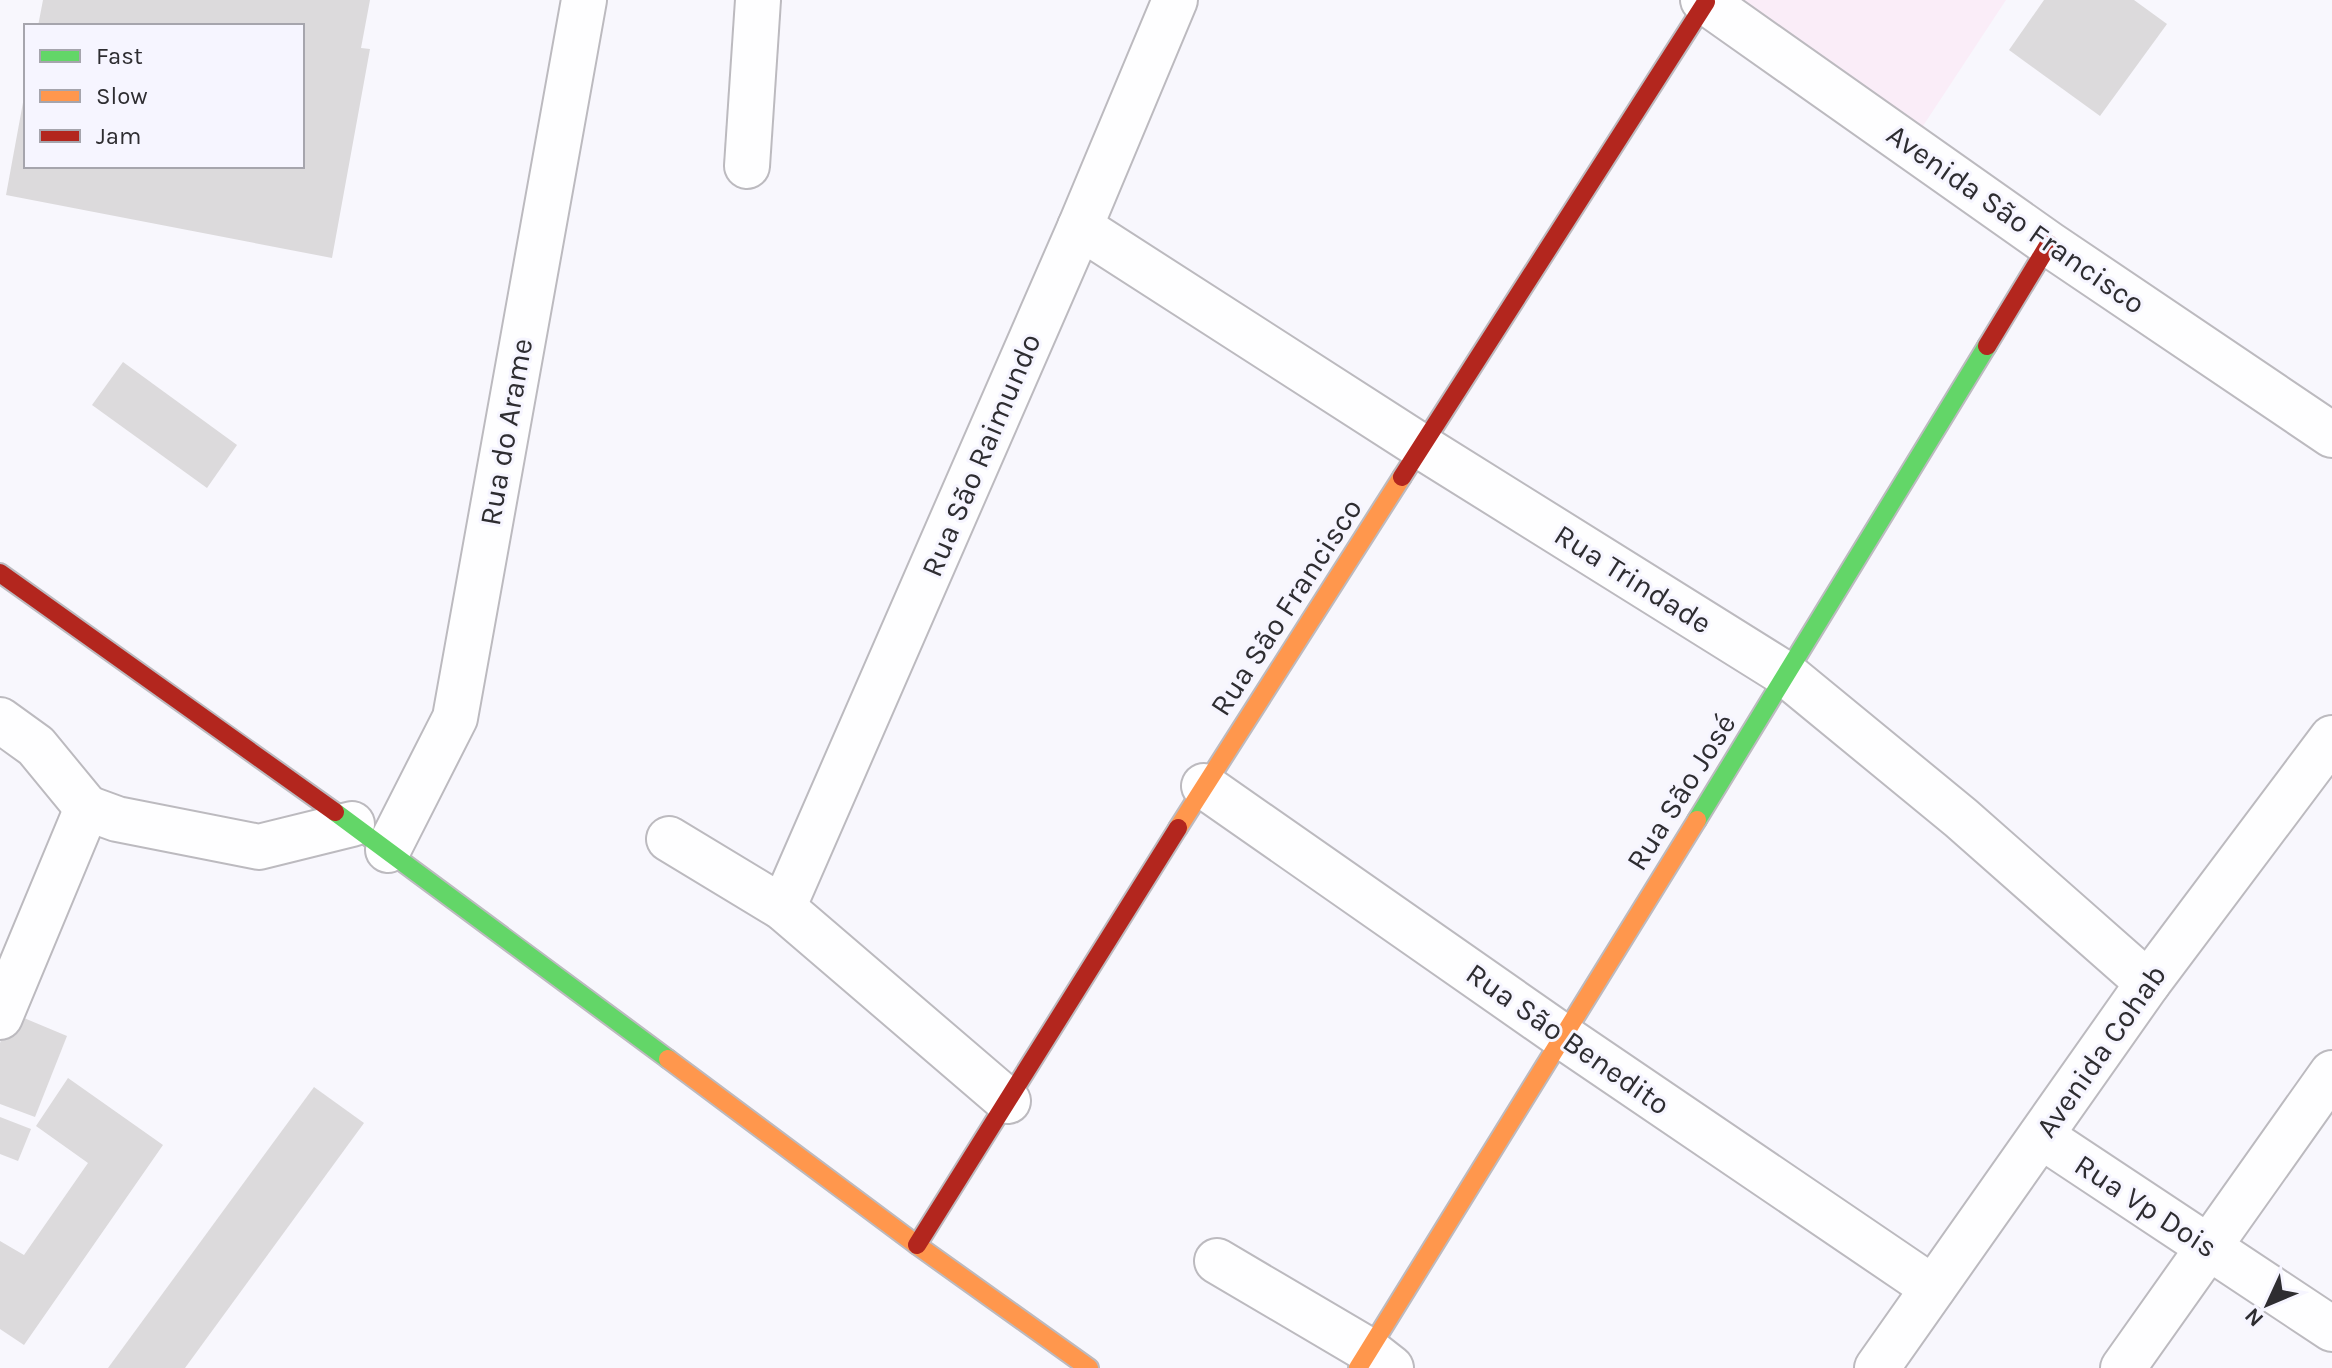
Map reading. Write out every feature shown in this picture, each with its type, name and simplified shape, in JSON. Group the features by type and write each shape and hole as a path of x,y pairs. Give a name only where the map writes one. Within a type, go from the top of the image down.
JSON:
{"main road":[{"name":"Rua São Francisco","path":"917,1245 1204,786 1705,1"},
{"name":"Rua São José","path":"1372,1362 1562,1036 1787,675 2049,244"},
{"path":"0,573 388,850 917,1245 1089,1368"}],"street":[{"name":"Rua do Arame","path":"388,850 455,718 584,0"},
{"path":"747,166 758,0"},
{"name":"Rua São Raimundo","path":"783,908 1080,227 1175,0"},
{"name":"Avenida São Francisco","path":"1705,1 2049,244 2332,435"},
{"name":"Rua Trindade","path":"1080,227 1422,447 1787,675 1961,818 2148,983"},
{"path":"0,720 36,746 87,808 117,819 259,847 352,824"},
{"name":"Avenida Cohab","path":"1877,1368 2148,983 2332,738"},
{"name":"Rua São Benedito","path":"1204,786 1562,1036 1933,1288"},
{"path":"0,1017 87,808"},
{"path":"669,839 783,908 1008,1101"},
{"path":"2123,1368 2332,1073"},
{"name":"Rua Vp Dois","path":"2041,1136 2332,1329"},
{"path":"1217,1261 1372,1362"}],"shaded area":[{"path":"1735,0 2006,0 1921,129"}],"building":[{"path":"43,0 370,0 361,48 370,49 332,258 6,195 24,97 24,168 304,168 304,24 38,24"},
{"path":"2044,0 2134,0 2167,24 2100,116 2009,50"},
{"path":"123,362 237,445 207,488 92,405"},
{"path":"12,1013 67,1036 35,1117 0,1104 0,1043"},
{"path":"68,1078 163,1145 24,1345 0,1329 0,1241 24,1255 88,1163 36,1126"},
{"path":"314,1087 364,1123 185,1368 108,1368"},
{"path":"0,1117 31,1129 18,1161 0,1154"}],"traffic: fast":[{"path":"1697,820 1987,346"},
{"path":"335,812 668,1059"}],"traffic: slow":[{"path":"1178,828 1402,477"},
{"path":"1358,1368 1697,820"},
{"path":"668,1059 917,1245 1089,1368"}],"traffic: jam":[{"path":"1402,477 1706,2"},
{"path":"1987,346 2049,244"},
{"path":"0,573 335,812"},
{"path":"917,1245 1178,828"}]}
